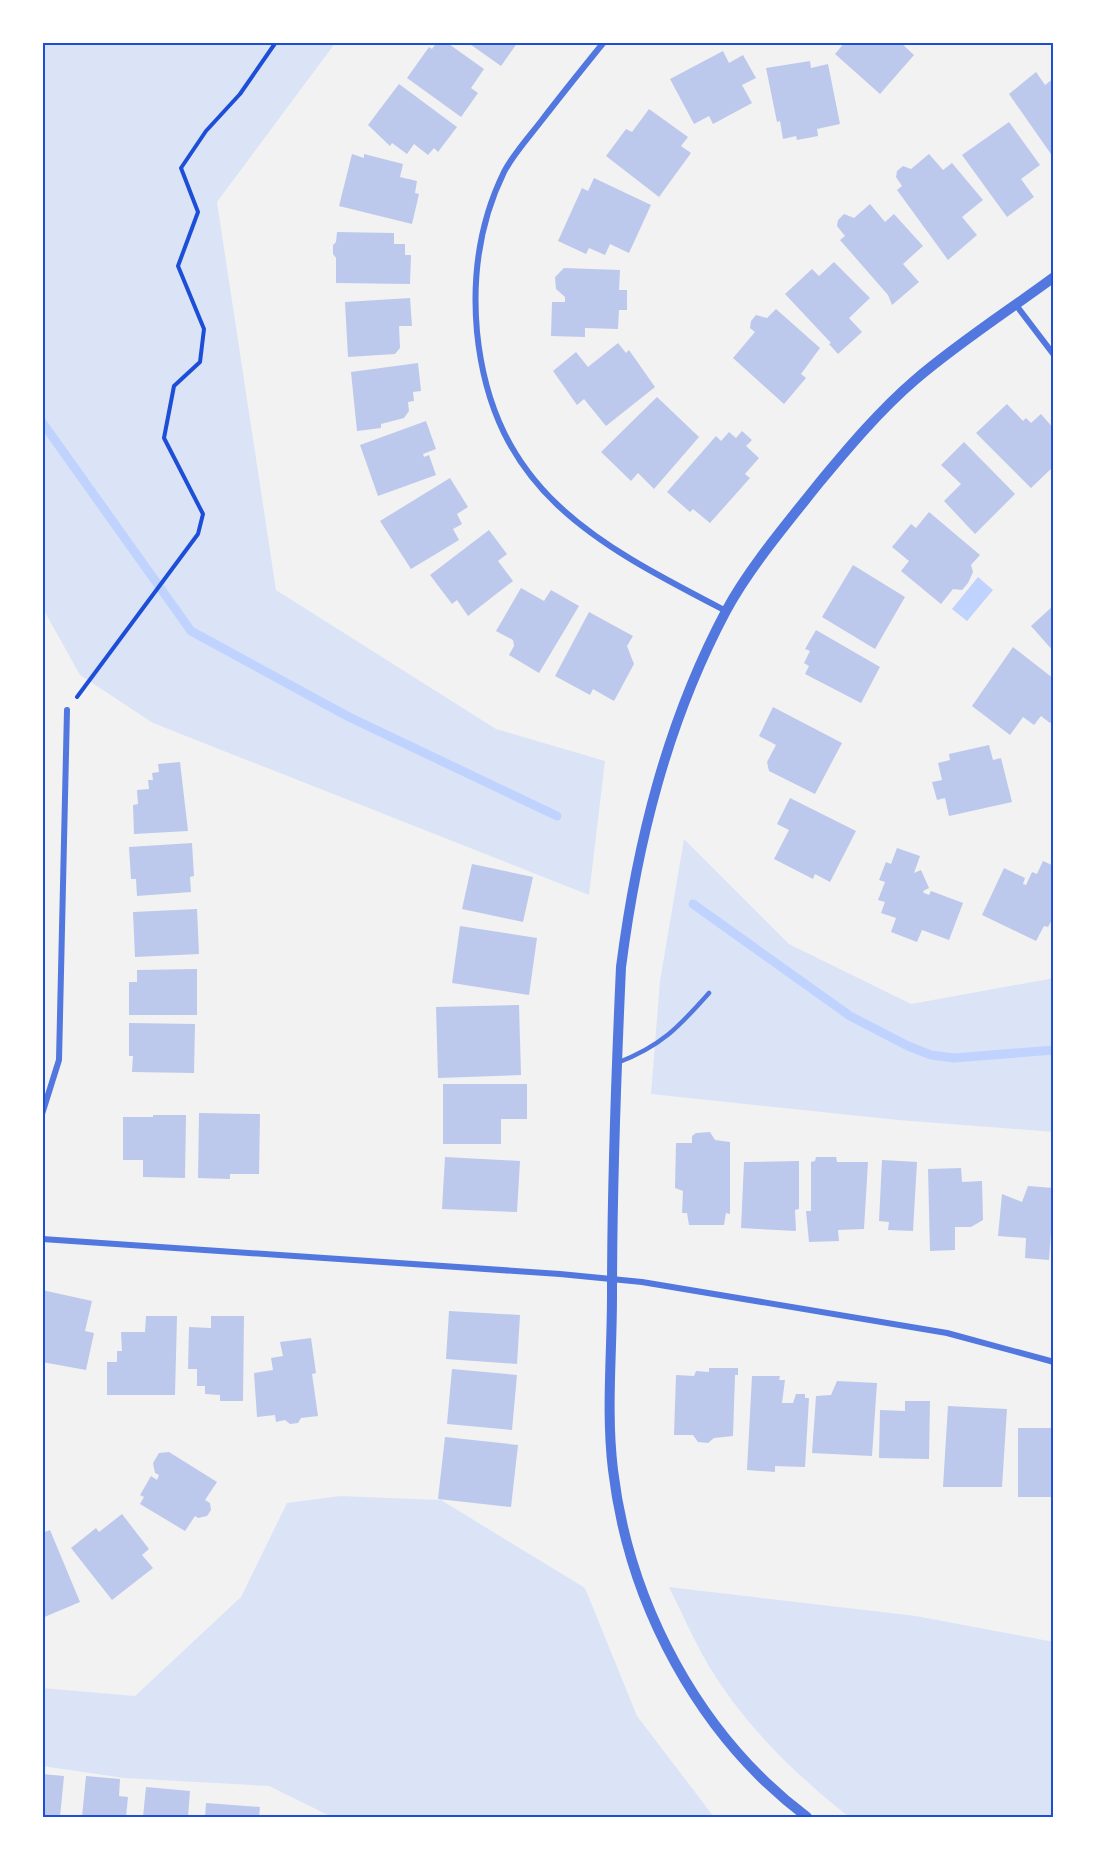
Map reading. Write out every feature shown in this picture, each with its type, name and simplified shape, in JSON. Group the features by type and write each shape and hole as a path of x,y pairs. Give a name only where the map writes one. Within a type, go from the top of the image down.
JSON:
{"street":[{"path":"604,42 521,146 505,172 492,203 482,236 476,270 476,316 480,362 489,397 502,432 523,466 548,498 585,531 623,555 726,610"},
{"path":"807,1817 775,1793 734,1748 700,1704 665,1647 643,1590 623,1520 613,1471 608,1373 621,967 629,903 642,836 669,743 726,610 783,528 848,449 914,380 1054,278"},
{"path":"1016,305 1054,355"},
{"path":"42,1114 58,1060 67,710"},
{"path":"42,1239 560,1274 612,1280 947,1333 1054,1362"}],"lane":[{"path":"617,1063 649,1050 680,1026 709,993"}],"path":[{"path":"67,710 105,662 198,534 203,514 164,438 174,386 200,362 204,329 178,266 198,212 181,168 206,131 240,94 276,42"}],"shaded area":[{"path":"42,42 336,42 217,202 276,590 496,729 605,761 589,895 153,723 80,675 42,607"},
{"path":"684,839 789,944 911,1004 1054,978 1054,1132 898,1120 651,1094 660,981"},
{"path":"340,1496 441,1500 585,1588 637,1716 714,1817 332,1817 269,1786 124,1778 42,1766 42,1688 135,1696 241,1597 287,1503"},
{"path":"669,1587 916,1616 1054,1642 1054,1817 849,1817 786,1762 749,1722 716,1678"}],"water":[{"path":"978,577 993,590 967,621 952,609"}],"building":[{"path":"437,42 446,42 484,69 471,88 478,93 461,117 407,78 429,47 432,49"},
{"path":"467,42 518,42 501,66"},
{"path":"845,42 900,42 914,55 880,94 835,54"},
{"path":"723,51 729,63 743,55 756,78 742,85 752,103 713,124 709,116 694,124 670,79"},
{"path":"810,61 811,68 828,64 840,124 817,129 818,136 797,140 796,136 783,139 780,121 777,122 766,68"},
{"path":"1036,72 1045,85 1054,78 1054,163 1053,157 1009,94"},
{"path":"399,84 457,127 438,152 434,148 428,155 414,144 407,154 392,143 390,146 368,125"},
{"path":"649,109 688,137 681,146 691,153 659,197 606,156 626,129 632,132"},
{"path":"1009,122 1040,165 1021,179 1034,197 1007,217 962,155"},
{"path":"352,154 364,158 364,154 403,164 400,177 417,181 415,193 419,194 412,224 339,206"},
{"path":"929,154 943,170 952,163 983,200 962,217 977,235 948,260 897,190 902,186 896,177 897,171 903,166 911,169"},
{"path":"594,178 651,205 629,253 610,244 605,255 589,248 586,254 558,241 582,188 588,191"},
{"path":"870,204 885,222 894,214 923,246 903,264 919,282 892,305 888,295 840,240 845,236 837,226 838,220 844,214 854,218"},
{"path":"337,232 394,233 394,244 405,244 405,255 411,255 410,284 336,283 336,258 333,254 333,245 336,242"},
{"path":"834,262 870,298 849,318 862,332 838,354 829,344 831,343 785,294 812,269 819,276"},
{"path":"564,268 620,270 619,290 627,290 627,310 619,310 618,329 585,328 585,337 551,336 552,302 565,302 565,297 556,289 555,277"},
{"path":"410,298 412,326 399,326 400,348 395,354 348,357 345,302"},
{"path":"776,309 820,348 801,374 806,378 784,404 733,358 755,332 750,328 751,321 756,315 767,318"},
{"path":"618,343 626,353 629,350 655,387 606,426 584,399 577,405 553,371 576,352 588,367"},
{"path":"418,363 421,391 413,392 414,401 408,402 409,411 404,418 381,424 381,428 357,431 351,372"},
{"path":"657,397 699,437 654,489 638,473 631,481 601,452"},
{"path":"1007,404 1023,421 1026,418 1031,423 1041,414 1054,429 1054,466 1031,488 976,433"},
{"path":"426,421 436,449 423,454 424,457 429,455 436,475 378,496 360,445"},
{"path":"742,431 752,440 746,446 759,458 745,474 750,478 710,523 693,509 690,512 667,492 716,436 721,441 729,432 736,438"},
{"path":"964,442 1015,494 975,534 944,501 961,484 941,465"},
{"path":"450,478 468,507 457,514 462,524 453,529 459,540 411,569 380,521"},
{"path":"929,512 980,555 971,565 973,572 968,583 962,590 953,589 941,604 901,571 909,561 892,547 911,524 916,528"},
{"path":"489,530 507,554 498,561 513,581 468,616 457,600 452,604 430,575"},
{"path":"853,565 905,597 875,649 822,617"},
{"path":"521,588 544,601 551,590 579,606 539,673 509,655 514,646 513,640 496,631"},
{"path":"1054,605 1054,652 1031,626"},
{"path":"589,612 633,636 627,646 634,664 614,701 593,689 590,695 555,676"},
{"path":"816,630 880,667 861,703 805,674 809,666 804,663 810,651 805,649"},
{"path":"1013,647 1054,679 1054,717 1050,723 1041,716 1034,725 1023,717 1010,735 972,706"},
{"path":"773,707 842,743 815,794 769,771 767,762 776,745 759,736"},
{"path":"989,745 993,760 1001,758 1012,802 949,816 945,798 937,800 932,782 942,780 938,763 950,760 949,754"},
{"path":"180,762 188,831 134,834 133,805 138,804 137,790 149,789 148,780 153,780 152,773 159,772 158,764"},
{"path":"790,798 856,831 830,882 815,874 813,879 774,859 789,830 777,824"},
{"path":"192,843 194,876 190,877 191,892 137,896 136,879 131,879 129,847"},
{"path":"897,848 920,856 914,873 921,870 929,888 923,891 924,893 929,895 931,891 963,903 949,940 922,930 917,942 891,932 896,918 881,913 885,902 878,900 885,882 879,880 886,862 891,864"},
{"path":"1043,861 1054,866 1054,916 1048,927 1044,926 1036,941 982,915 1004,868 1025,878 1023,884 1026,885 1032,872 1037,874"},
{"path":"472,864 533,877 523,922 462,909"},
{"path":"197,909 199,954 135,957 133,912"},
{"path":"460,926 537,938 529,995 452,983"},
{"path":"197,969 197,1015 129,1015 129,982 137,982 137,970"},
{"path":"519,1005 521,1075 438,1078 436,1007"},
{"path":"129,1023 195,1024 194,1073 132,1072 133,1056 129,1056"},
{"path":"443,1084 527,1084 527,1119 501,1119 501,1144 443,1144"},
{"path":"199,1113 260,1114 259,1174 230,1174 230,1179 198,1178"},
{"path":"153,1115 186,1115 185,1178 143,1177 143,1160 123,1160 123,1117 153,1117"},
{"path":"710,1132 715,1140 730,1142 730,1214 726,1213 724,1225 689,1225 687,1213 682,1213 683,1191 675,1188 676,1143 692,1143 692,1136 696,1133"},
{"path":"445,1157 520,1161 517,1212 442,1209"},
{"path":"816,1157 836,1157 837,1162 868,1162 864,1229 838,1230 839,1241 809,1242 806,1211 811,1211 811,1162 815,1161"},
{"path":"882,1160 917,1162 913,1231 888,1230 889,1222 879,1221"},
{"path":"799,1161 799,1209 795,1210 796,1231 741,1228 744,1162"},
{"path":"961,1168 962,1182 982,1181 983,1220 971,1227 955,1227 955,1250 930,1251 928,1169"},
{"path":"1028,1186 1054,1188 1049,1260 1025,1258 1026,1238 998,1236 1002,1194 1022,1202"},
{"path":"42,1290 92,1301 85,1331 94,1333 86,1370 42,1362"},
{"path":"449,1311 520,1315 517,1364 446,1359"},
{"path":"146,1316 177,1316 175,1395 107,1395 107,1362 117,1362 117,1351 122,1351 121,1332 145,1332"},
{"path":"211,1316 244,1316 243,1401 220,1401 220,1395 205,1394 205,1386 197,1386 197,1369 188,1369 189,1327 211,1328"},
{"path":"311,1338 316,1373 312,1374 318,1416 301,1418 298,1423 290,1424 285,1420 276,1422 275,1415 257,1417 254,1373 273,1370 271,1358 283,1356 280,1342"},
{"path":"709,1368 738,1368 738,1375 735,1375 733,1436 714,1438 708,1443 698,1442 693,1435 674,1435 676,1375 694,1376 696,1371 709,1372"},
{"path":"452,1369 517,1375 512,1430 447,1424"},
{"path":"752,1376 780,1376 779,1380 785,1380 782,1403 793,1403 796,1394 805,1394 805,1398 809,1398 805,1467 775,1466 775,1472 747,1470"},
{"path":"837,1381 877,1383 872,1456 812,1453 816,1396 831,1395"},
{"path":"905,1401 930,1401 929,1459 879,1458 880,1410 905,1411"},
{"path":"948,1406 1007,1409 1002,1487 943,1487"},
{"path":"1018,1428 1054,1428 1054,1497 1018,1497"},
{"path":"445,1437 518,1445 511,1507 438,1499"},
{"path":"169,1452 217,1482 205,1500 210,1503 211,1510 207,1516 198,1518 195,1516 185,1531 140,1504 144,1497 140,1495 151,1476 157,1480 159,1475 155,1473 153,1463 159,1453"},
{"path":"122,1514 149,1549 142,1555 153,1568 112,1600 71,1548 96,1528 99,1532"},
{"path":"50,1530 80,1602 42,1618 42,1533"},
{"path":"42,1774 64,1776 60,1817 42,1817"},
{"path":"86,1776 120,1779 119,1796 128,1797 126,1817 82,1817"},
{"path":"146,1787 190,1791 188,1817 143,1817"},
{"path":"206,1803 260,1807 259,1817 205,1817"}],"waterway":[{"path":"42,422 191,631 349,717 557,816"},
{"path":"693,904 850,1016 908,1046 931,1055 954,1058 1054,1050"}]}
